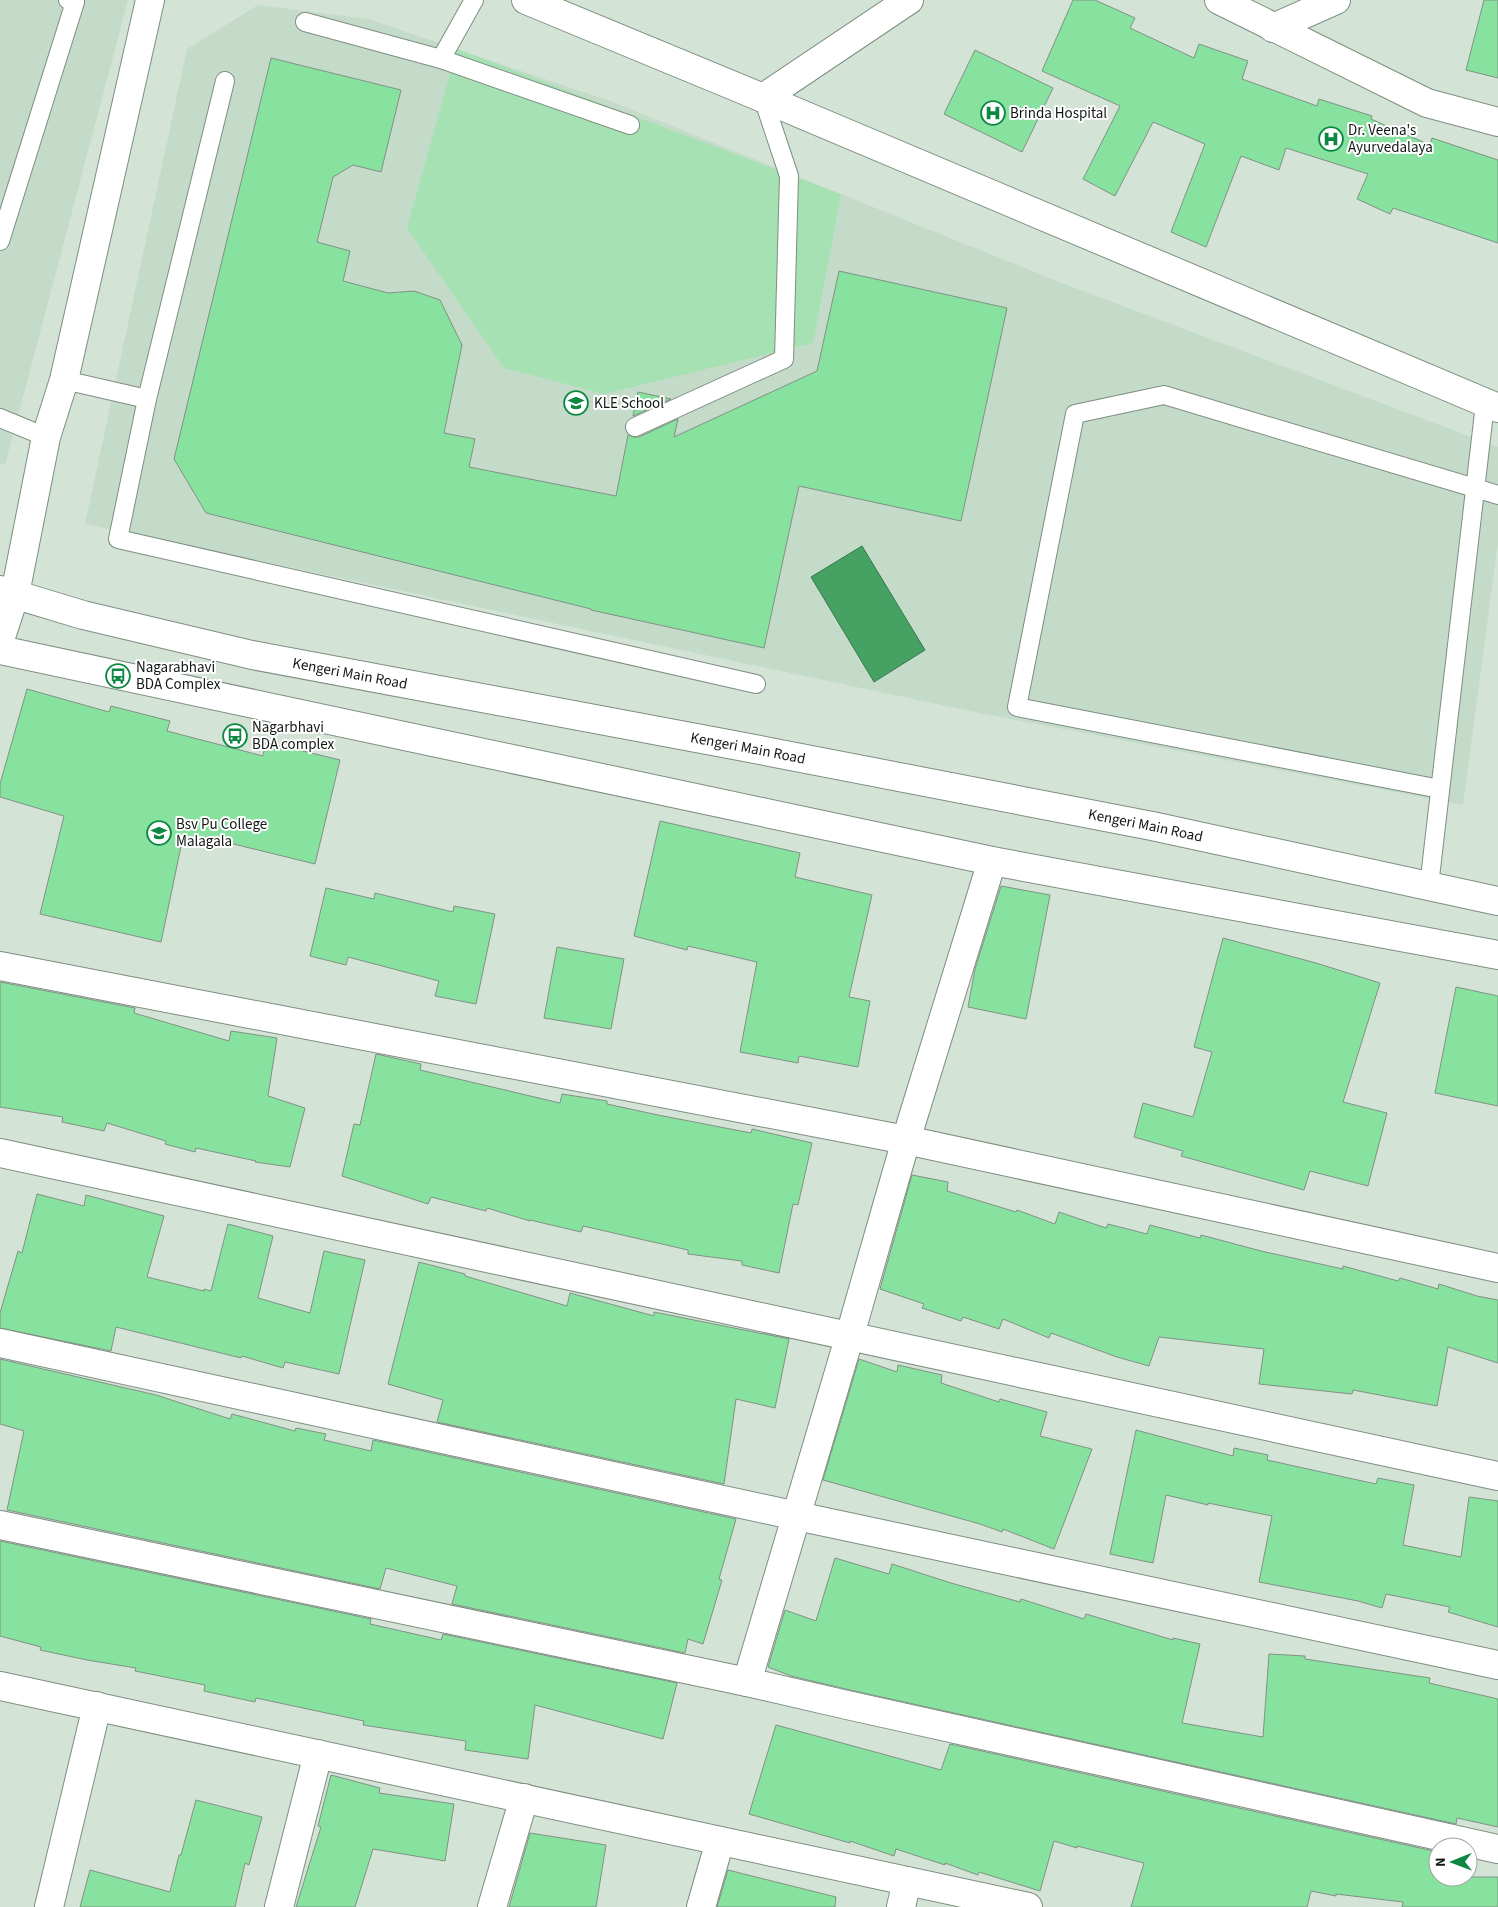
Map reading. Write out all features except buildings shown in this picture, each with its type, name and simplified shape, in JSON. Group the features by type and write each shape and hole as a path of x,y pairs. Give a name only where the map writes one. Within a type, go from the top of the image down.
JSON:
{"street":[{"path":"0,640 7,592 46,438 64,380 150,0"},
{"path":"526,0 1492,406"},
{"path":"763,98 909,0"},
{"path":"1219,0 1427,103 1498,122"},
{"path":"1273,28 1336,0"},
{"name":"Kengeri Main Road","path":"7,592 83,615 252,656 729,744 1152,826 1498,901"},
{"path":"0,650 992,861 1498,956"},
{"path":"747,1682 906,1140 992,861"},
{"path":"0,966 906,1140 1498,1268"},
{"path":"0,1153 1498,1476"},
{"path":"0,1343 1498,1666"},
{"path":"0,1526 747,1682 847,1706 1498,1849"},
{"path":"0,1686 1028,1907"},
{"path":"48,1907 97,1706"},
{"path":"279,1907 318,1754"},
{"path":"492,1907 524,1798"},
{"path":"701,1907 720,1841"},
{"path":"901,1907 908,1881"}],"lane":[{"path":"0,242 75,2 68,0"},
{"path":"442,59 474,0"},
{"path":"305,22 442,59 630,125"},
{"path":"225,82 147,399 118,539 756,684"},
{"path":"635,427 784,359 789,176 763,98"},
{"path":"64,380 147,399"},
{"path":"1440,789 1017,707 1075,414 1164,395 1498,495"},
{"path":"1429,886 1475,488 1492,406"},
{"path":"0,418 46,438"}],"shaded area":[{"path":"0,0 128,0 5,465 0,464"},
{"name":"KLE School","path":"258,5 368,19 610,101 1062,283 1498,447 1498,542 1463,805 984,714 85,524 187,49"},
{"path":"457,49 841,194 813,343 604,394 504,368 407,228"},
{"path":"862,546 925,650 874,682 811,577"}],"place":[{"name":"Brinda Hospital","path":"993,113"},
{"name":"Dr. Veena's Ayurvedalaya","path":"1331,139"},
{"name":"KLE School","path":"576,403"},
{"name":"Nagarabhavi BDA Complex","path":"118,676"},
{"name":"Nagarbhavi BDA complex","path":"235,736"},
{"name":"Bsv Pu College Malagala","path":"159,833"}]}
